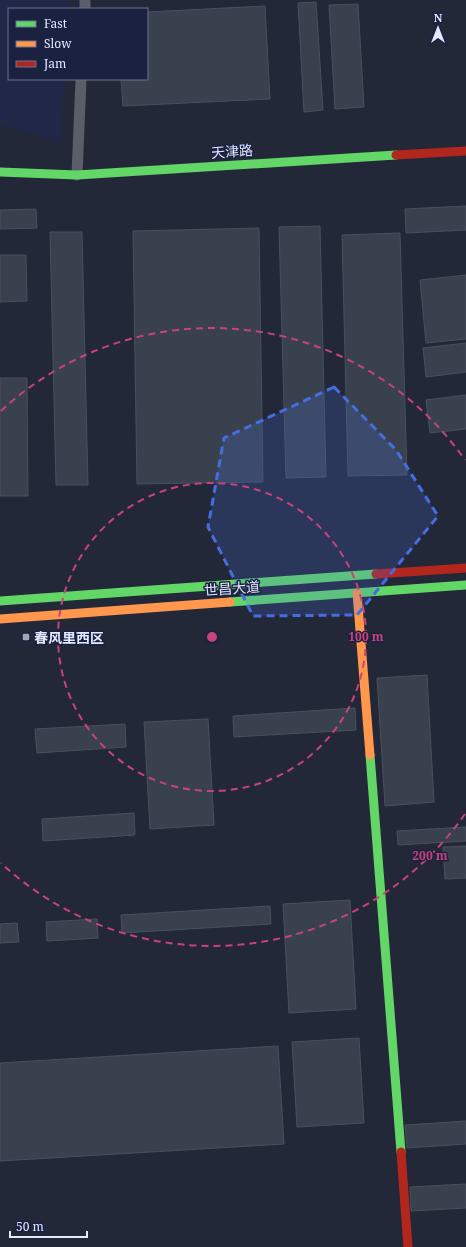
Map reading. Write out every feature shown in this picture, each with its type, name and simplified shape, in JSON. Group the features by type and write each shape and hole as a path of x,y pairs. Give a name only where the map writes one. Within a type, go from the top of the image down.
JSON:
{"main road":[{"name":"天津路","path":"0,172 77,175 466,151"},
{"name":"世昌大道","path":"0,601 466,568"},
{"name":"世昌大道","path":"0,619 466,585"},
{"path":"357,592 408,1247"}],"street":[{"path":"77,175 82,80"}],"highlighted area":[{"path":"334,387 396,450 438,516 357,615 253,616 208,527 224,438"}],"shaded area":[{"path":"0,0 69,0 69,8 8,8 8,80 64,80 61,141 0,125"}],"building":[{"path":"316,2 323,110 304,112 298,3"},
{"path":"358,4 364,107 335,109 329,5"},
{"path":"265,6 270,99 123,106 121,80 148,80 148,12"},
{"path":"466,206 466,230 406,233 405,209"},
{"path":"36,209 37,228 0,229 0,210"},
{"path":"320,226 326,477 286,478 279,227"},
{"path":"259,228 263,482 137,484 133,231"},
{"path":"50,232 82,232 88,485 56,485"},
{"path":"400,233 407,475 348,476 342,235"},
{"path":"0,255 26,255 27,301 0,302"},
{"path":"466,275 466,339 426,343 420,280"},
{"path":"466,343 466,372 426,377 423,348"},
{"path":"0,378 27,378 28,496 0,496"},
{"path":"466,395 466,429 430,433 426,400"},
{"path":"427,675 434,802 385,806 377,678"},
{"path":"355,708 356,730 234,737 233,716"},
{"path":"208,719 214,825 150,829 144,722"},
{"path":"125,724 126,747 37,753 35,729"},
{"path":"134,813 135,835 43,841 42,819"},
{"path":"466,827 466,841 398,845 397,831"},
{"path":"466,846 466,878 445,879 443,847"},
{"path":"350,900 356,1009 289,1013 283,904"},
{"path":"270,906 271,924 122,933 121,915"},
{"path":"97,919 98,938 47,941 46,922"},
{"path":"17,923 19,942 0,943 0,924"},
{"path":"359,1038 364,1123 297,1127 292,1042"},
{"path":"278,1046 284,1144 0,1161 0,1063"},
{"path":"466,1121 466,1144 407,1148 405,1125"},
{"path":"466,1184 466,1208 411,1211 410,1187"}],"traffic: fast":[{"path":"0,172 77,175 396,155"},
{"path":"0,601 376,574"},
{"path":"230,602 466,585"},
{"path":"370,755 401,1152"}],"traffic: slow":[{"path":"357,593 370,755"},
{"path":"0,619 230,602"}],"traffic: jam":[{"path":"396,155 466,151"},
{"path":"376,574 466,568"},
{"path":"401,1152 408,1247"}],"place":[{"name":"春风里西区","path":"26,637"}]}
